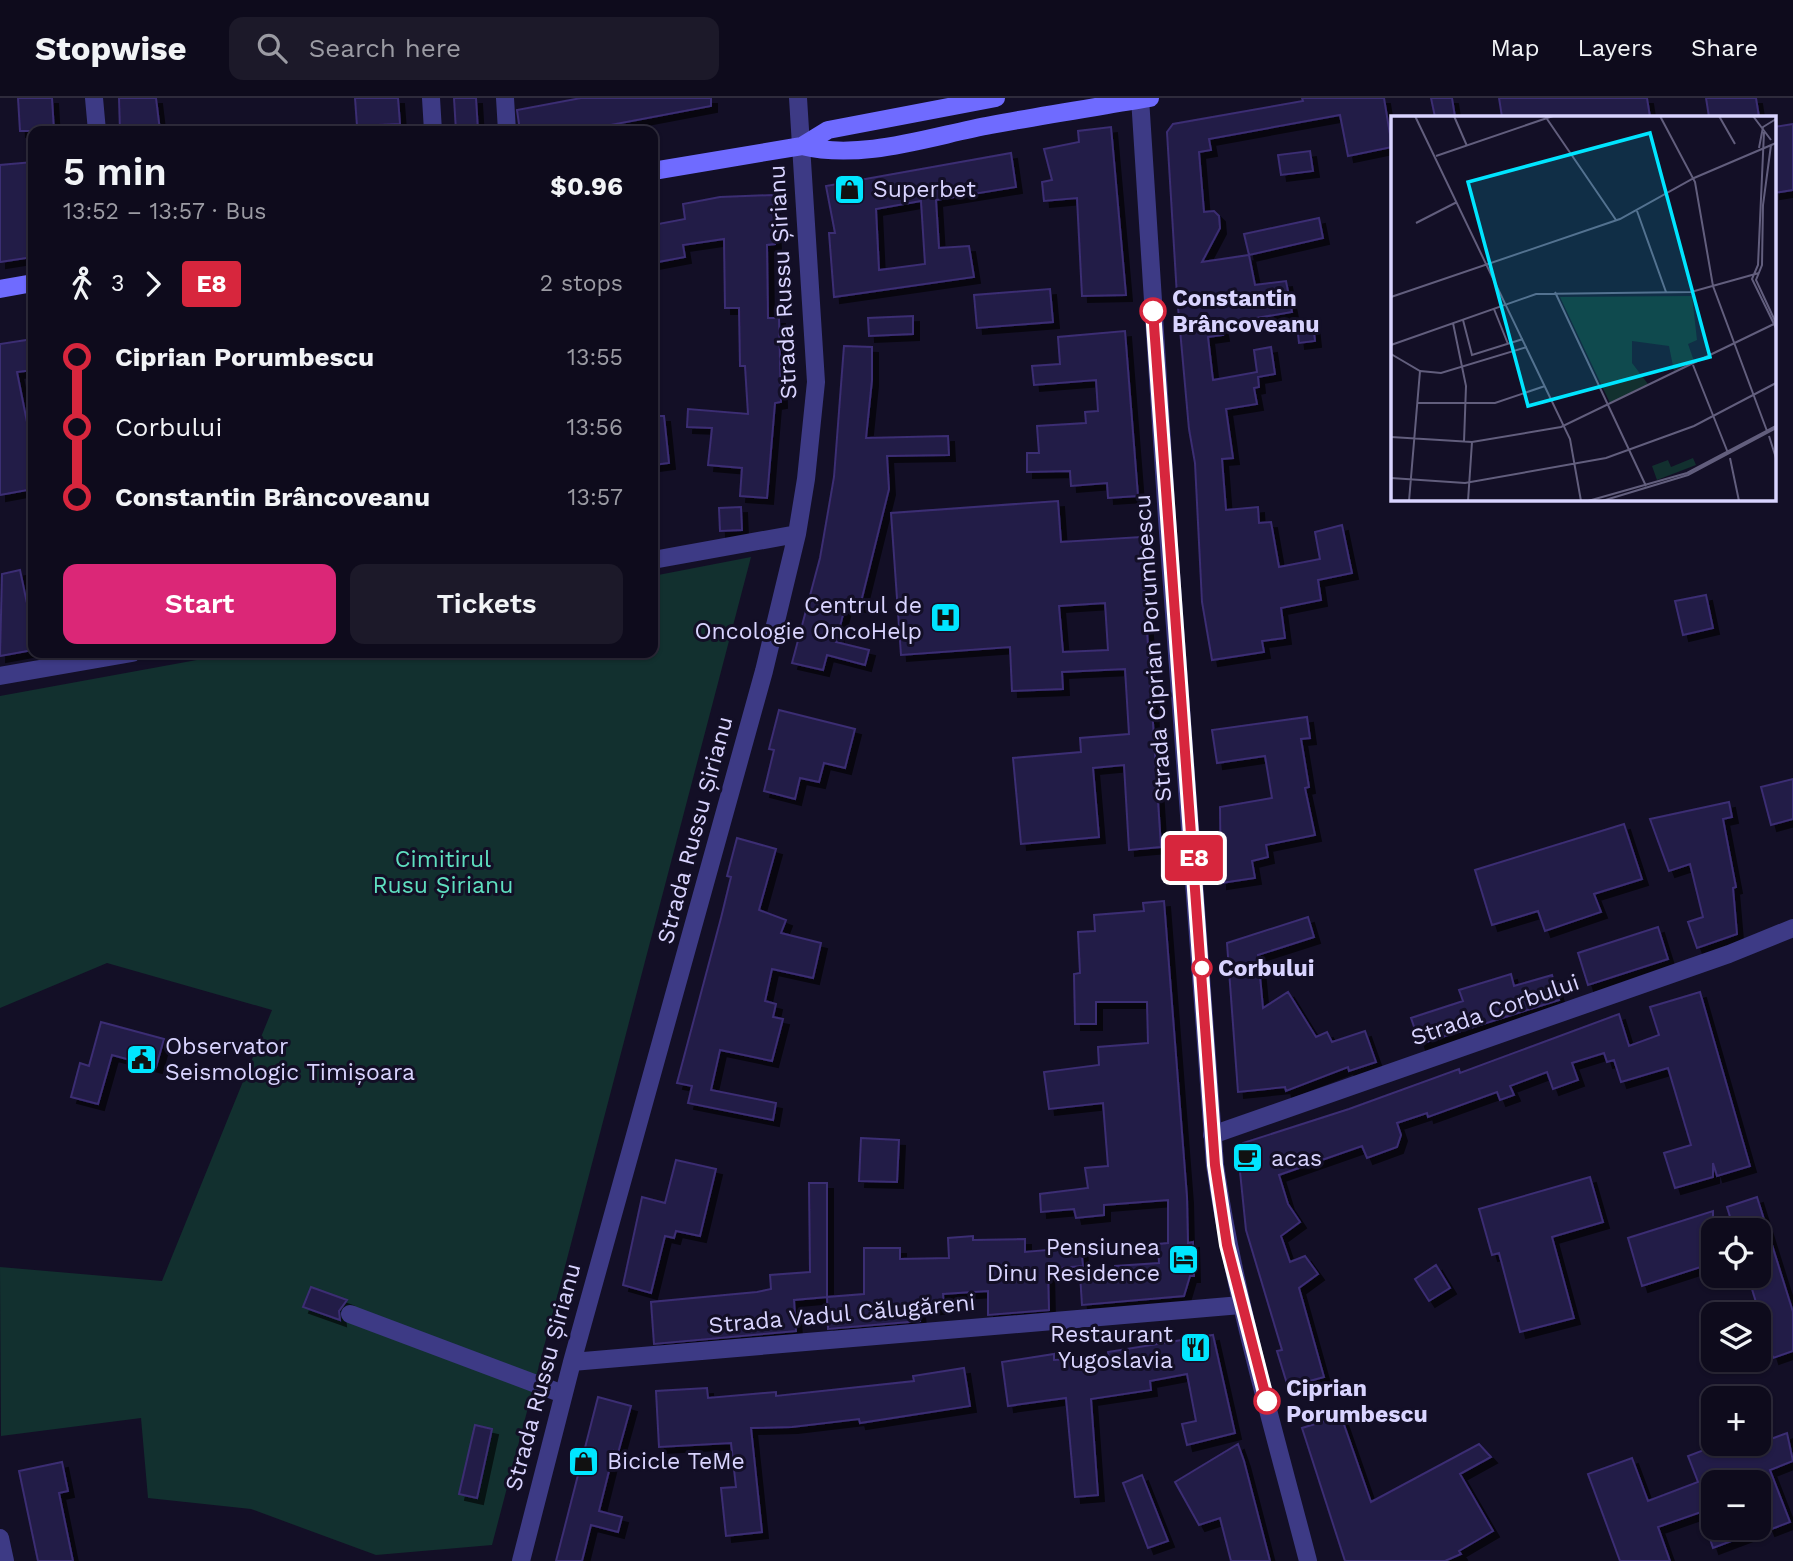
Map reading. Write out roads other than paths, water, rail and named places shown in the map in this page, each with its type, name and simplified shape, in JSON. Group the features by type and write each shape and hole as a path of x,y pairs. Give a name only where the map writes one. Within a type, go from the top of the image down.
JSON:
{"main road":[{"path":"658,170 802,146 828,130 996,98"},
{"path":"802,146 830,153 937,138 988,126 1143,99"},
{"path":"0,289 28,284"}],"street":[{"path":"93,98 96,126"},
{"path":"431,98 433,126"},
{"path":"505,98 507,126"},
{"name":"Strada Russu Șirianu","path":"521,1561 563,1394 750,723 797,534 806,479 816,382 798,98"},
{"name":"Strada Ciprian Porumbescu","path":"1143,99 1167,519 1212,1135 1227,1245 1308,1561"},
{"path":"658,559 797,534"},
{"path":"0,676 103,658"},
{"name":"Strada Corbului","path":"1212,1135 1729,954 1793,928"},
{"name":"Strada Vadul Călugăreni","path":"572,1362 1241,1305"},
{"path":"350,1314 563,1394"},
{"path":"0,1538 5,1561"}],"place":[{"name":"Superbet","path":"850,189"},
{"name":"Constantin Brâncoveanu","path":"1153,311"},
{"name":"Centrul de Oncologie OncoHelp","path":"945,618"},
{"name":"Corbului","path":"1202,968"},
{"name":"Observator Seismologic Timișoara","path":"142,1059"},
{"name":"acas","path":"1248,1158"},
{"name":"Pensiunea Dinu Residence","path":"1183,1260"},
{"name":"Restaurant Yugoslavia","path":"1196,1347"},
{"name":"Ciprian Porumbescu","path":"1267,1401"},
{"name":"Bicicle TeMe","path":"584,1461"}],"park label":[{"name":"Cimitirul Rusu Șirianu","path":"443,872"}]}
